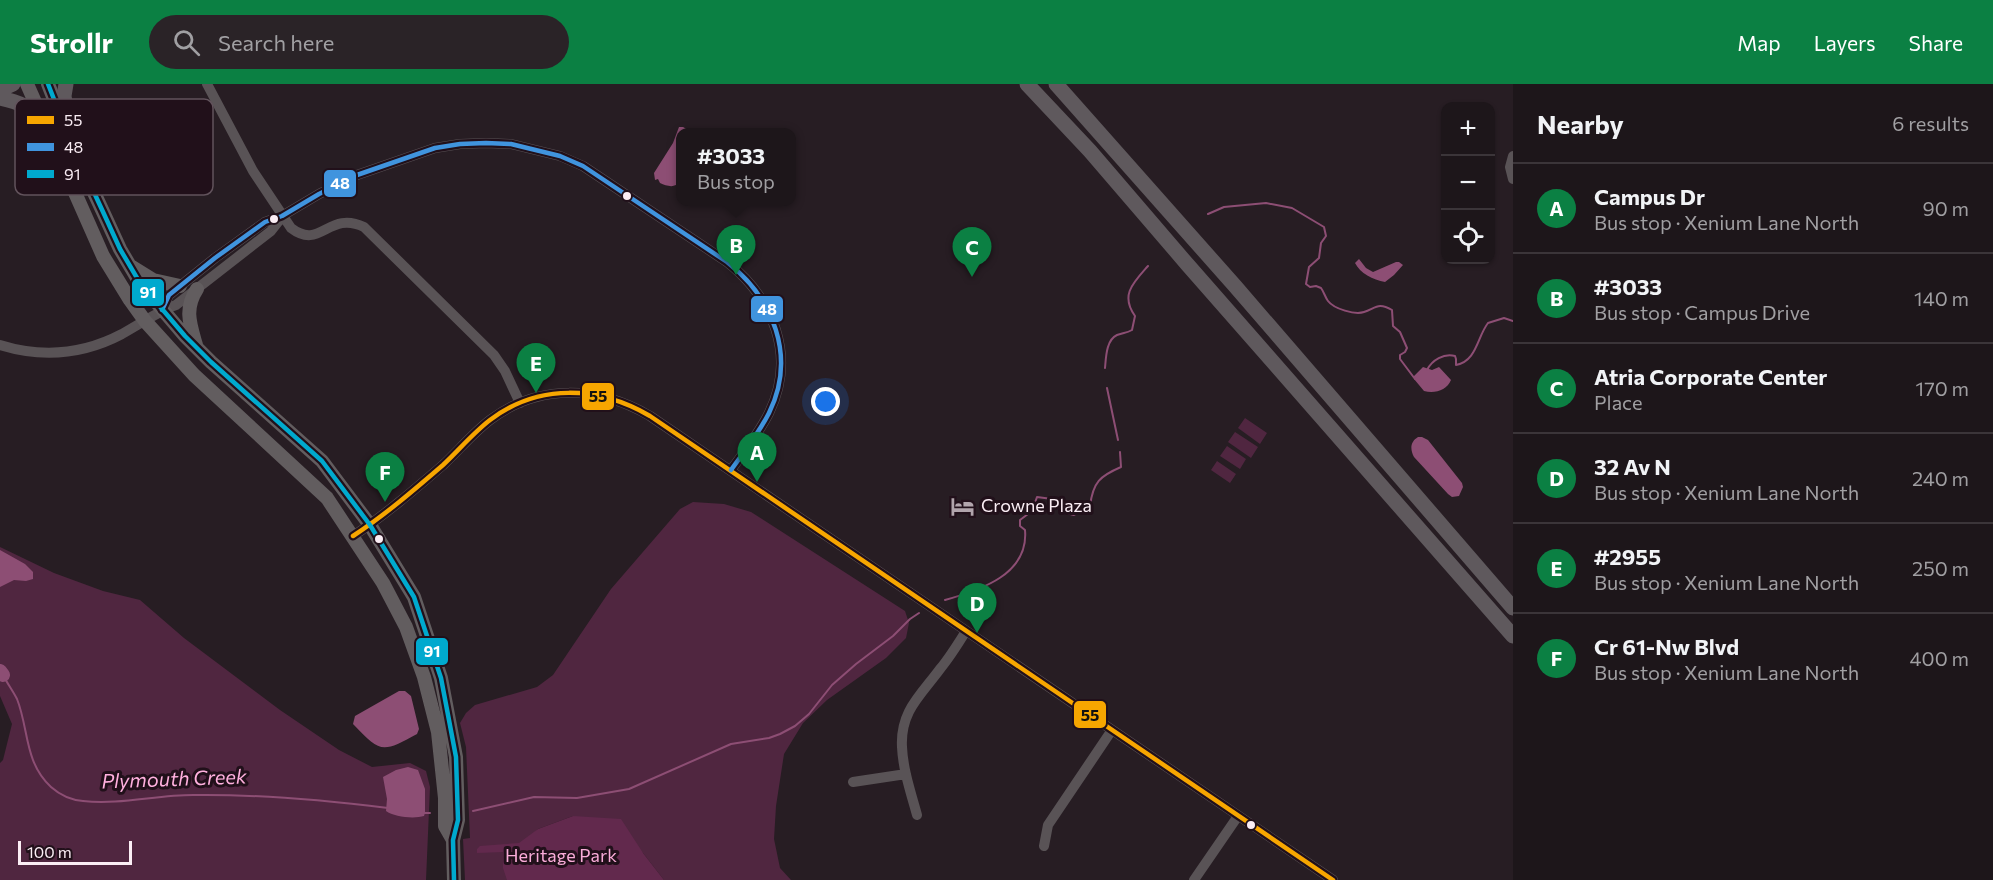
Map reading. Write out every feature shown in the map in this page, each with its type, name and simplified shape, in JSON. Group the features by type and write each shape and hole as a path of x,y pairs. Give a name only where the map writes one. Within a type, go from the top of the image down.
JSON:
{"highway":[{"path":"0,90 13,84"},
{"path":"64,99 66,84"},
{"path":"1016,84 1090,150"},
{"path":"1028,84 1090,150 1202,282 1513,636"},
{"path":"1056,84 1513,608"},
{"path":"0,98 15,101"}],"main road":[{"path":"27,84 33,99"},
{"path":"48,84 54,99"},
{"path":"76,195 104,256 145,321 194,375 327,498 383,583 406,627 424,677 438,732 445,798 445,826 453,840"},
{"path":"95,195 116,240 140,283 211,362 322,461 370,525 414,597 441,678 456,757 458,820 453,840 454,880"},
{"path":"129,265 153,280 180,286"},
{"path":"196,347 189,322 189,309 190,300 197,289"}],"street":[{"path":"207,84 253,171 291,228 307,236 342,222 358,224 370,232 494,355 505,371 520,403"},
{"path":"162,310 169,295 265,222 282,216 357,175 435,148 486,142 511,144 560,156 584,166 727,262 745,277 765,303 778,338 780,367 776,395 769,412 731,470"},
{"path":"1513,156 1510,167 1513,179"},
{"path":"0,345 21,351 42,353 83,350 103,343 162,310 176,305 271,231 282,216"},
{"path":"353,536 417,488 491,420 520,403 552,394 571,392 612,398 632,405 1333,880"},
{"path":"917,815 906,774 902,746 903,729 915,700 940,670 966,631"},
{"path":"1044,846 1048,825 1112,730"},
{"path":"853,782 906,774"},
{"path":"1194,880 1238,816"}],"green space":[{"path":"1245,418 1267,433 1260,444 1238,428"},
{"path":"1235,432 1258,447 1251,458 1228,442"},
{"path":"1227,446 1246,459 1240,469 1220,456"},
{"path":"1217,461 1236,474 1230,483 1211,470"},
{"path":"693,502 724,504 751,512 905,611 909,623 906,638 886,658 827,700 803,723 784,754 776,806 774,839 780,868 791,880 664,880 643,853 573,816 538,829 534,833 659,880 465,880 463,839 470,838 466,747 460,723 466,713 475,705 537,687 553,675 611,589 680,509"},
{"path":"0,547 54,573 103,591 140,600 184,638 280,710 339,750 372,767 410,763 426,771 430,787 426,880 0,880 0,763 3,760 12,724 0,696"},
{"name":"Heritage Park","path":"573,816 621,819 664,880 507,880 503,868 503,852 477,853 480,846 519,843 538,829"}],"shaded area":[{"path":"676,135 676,185 668,186 660,183 658,179 655,180 654,173"},
{"path":"1359,259 1366,268 1373,272 1396,262 1403,265 1385,282 1372,278 1360,270 1355,263"},
{"path":"1423,367 1432,370 1439,367 1451,380 1440,390 1424,391 1414,379"},
{"path":"1418,437 1428,440 1462,483 1463,487 1459,496 1452,497 1448,494 1414,457 1411,446"},
{"path":"0,550 25,564 33,572 33,579 14,580 0,587"},
{"path":"399,691 405,691 411,696 419,729 417,734 396,745 382,747 376,745 353,724 355,716"},
{"path":"408,767 418,770 425,789 424,816 404,817 386,811 387,799 383,777"}],"waterway":[{"name":"Plymouth Creek","path":"1208,214 1224,207 1266,203 1292,208 1324,227 1326,236 1321,243 1319,258 1309,267 1306,284 1310,287 1321,288 1331,304 1345,311 1360,313 1380,306 1392,310 1393,326 1400,332 1407,348 1400,355 1400,359 1415,379"},
{"name":"Plymouth Creek","path":"1105,368 1107,350 1113,337 1132,330 1135,316 1129,302 1130,290 1148,266"},
{"name":"Plymouth Creek","path":"1427,370 1435,360 1443,356 1455,356 1456,365 1463,363 1472,354 1488,323 1504,318 1513,321"},
{"name":"Plymouth Creek","path":"1107,388 1118,440"},
{"name":"Plymouth Creek","path":"945,600 987,585 1011,569 1024,545 1025,530 1020,526 1020,520 1032,511 1037,497 1052,499 1063,512 1074,515 1090,506 1093,491 1099,481 1121,467 1120,452"},
{"name":"Plymouth Creek","path":"473,811 534,797 577,798 629,789 731,744 780,734 795,726 809,714 832,685 919,613"},
{"name":"Plymouth Creek","path":"0,671 3,675"},
{"name":"Plymouth Creek","path":"3,675 21,710 28,745 36,767 51,787 70,798 111,802 179,795 242,795 388,808"},
{"name":"Plymouth Creek","path":"423,813 430,813"}],"transit line":[{"name":"91","path":"48,84 54,99"},
{"name":"48","path":"162,310 169,295 265,222 282,216 357,175 435,148 460,144 511,144 560,156 583,166 727,262 743,276 768,311 776,330 780,350 781,370 777,392 765,420 731,470"},
{"name":"91","path":"95,195 120,249 140,283 185,336 211,362 322,461 370,525 414,597 441,678 456,757 458,820 453,840 454,880"},
{"name":"55","path":"353,536 410,493 484,425 509,408 528,400 569,393 589,394 630,406 650,416 1333,880"}],"place":[{"name":"#3033","path":"736,275"},
{"name":"Atria Corporate Center","path":"972,277"},
{"name":"#2955","path":"536,393"},
{"name":"Campus Dr","path":"757,482"},
{"name":"Cr 61-Nw Blvd","path":"385,502"},
{"name":"Crowne Plaza","path":"963,506"},
{"name":"32 Av N","path":"977,633"}]}
